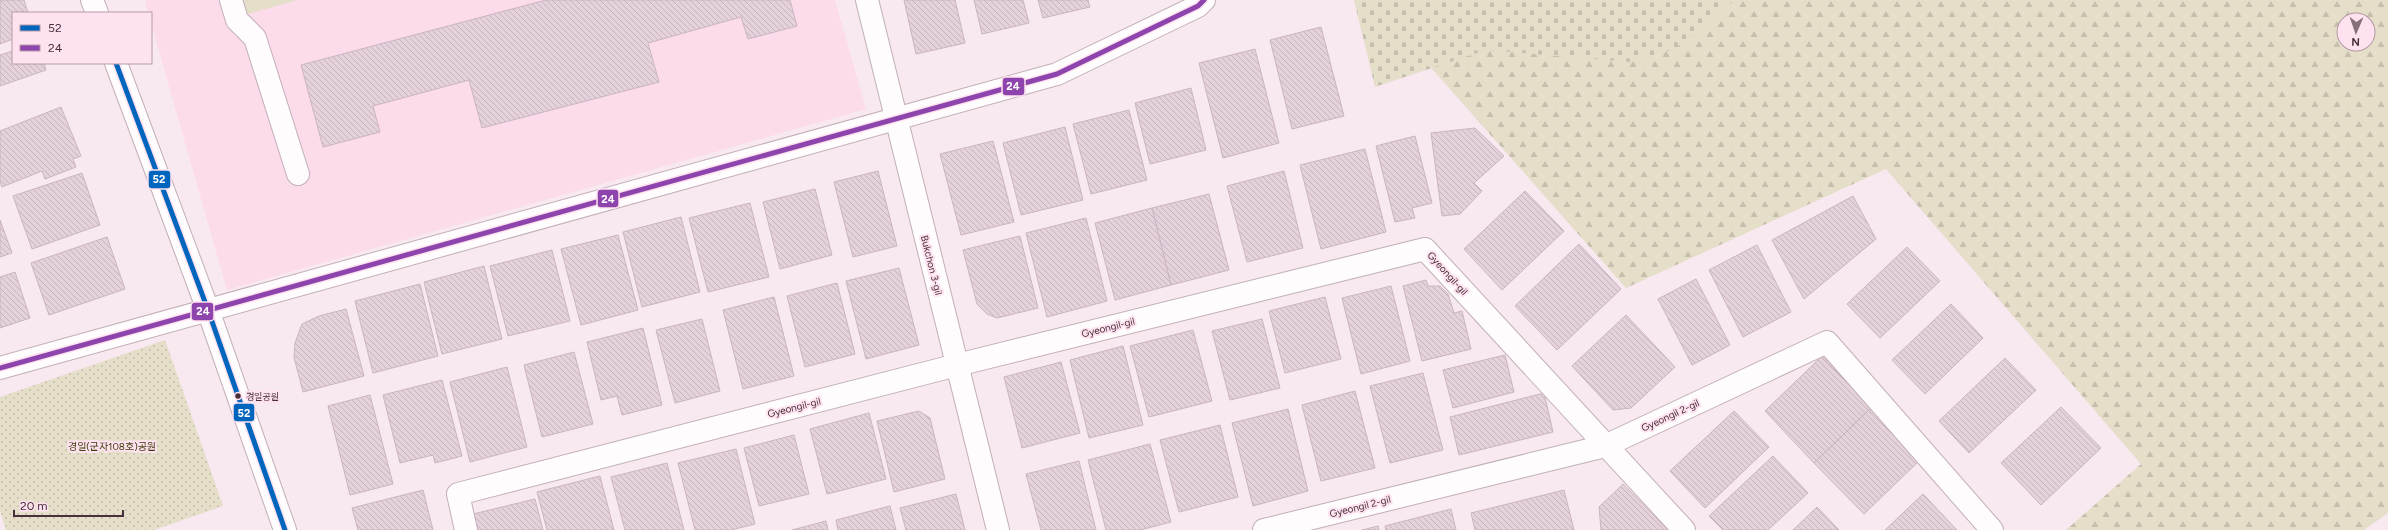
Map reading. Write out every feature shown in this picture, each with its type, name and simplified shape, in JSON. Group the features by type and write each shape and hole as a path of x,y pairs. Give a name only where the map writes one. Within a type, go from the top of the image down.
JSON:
{"street":[{"path":"92,0 97,12"},
{"path":"231,0 237,20 255,38 298,174"},
{"name":"Bukchon 3-gil","path":"867,0 998,530"},
{"path":"0,368 1057,74 1198,6 1204,0"},
{"path":"116,64 208,310 285,530"},
{"name":"Gyeongil-gil","path":"466,530 458,494 957,365 1425,249 1684,530"},
{"name":"Gyeongil 2-gil","path":"1264,530 1605,446 1827,342 1992,530"}],"shaded area":[{"path":"145,0 835,0 866,109 227,290 152,27 152,12 148,12"}],"green space":[{"path":"240,0 298,0 244,15"},
{"path":"1354,0 1735,0 1675,49 1631,62 1486,50 1375,87"},
{"path":"1371,0 2388,0 2388,513 2364,530 2066,530 2141,464 1886,169 1626,288"},
{"name":"경일(군자108호)공원","path":"165,340 223,506 154,530 6,530 0,511 0,397"}],"building":[{"path":"0,0 24,0 28,12 12,12 12,39 0,44"},
{"path":"546,0 790,0 797,26 748,39 741,17 648,43 659,82 482,128 469,80 373,106 380,132 323,147 301,65"},
{"path":"904,0 955,0 965,43 916,54"},
{"path":"974,0 1023,0 1029,23 982,34"},
{"path":"1038,0 1088,0 1090,7 1043,18"},
{"path":"1321,27 1344,116 1292,129 1270,40"},
{"path":"1255,49 1279,143 1223,158 1199,63"},
{"path":"12,51 12,64 44,64 46,70 0,86 0,55"},
{"path":"1191,88 1206,150 1150,164 1135,103"},
{"path":"61,107 81,156 73,159 76,167 45,179 42,171 2,187 0,182 0,131"},
{"path":"1129,110 1147,180 1091,194 1073,124"},
{"path":"1065,127 1083,200 1021,215 1003,143"},
{"path":"1475,128 1504,156 1474,183 1482,191 1460,214 1442,216 1431,133"},
{"path":"1415,136 1432,203 1412,208 1415,218 1395,222 1376,146"},
{"path":"993,141 1014,222 961,235 940,154"},
{"path":"1365,149 1386,232 1321,249 1300,165"},
{"path":"878,171 897,246 853,257 834,182"},
{"path":"1284,171 1303,248 1247,262 1227,186"},
{"path":"82,173 100,225 32,249 13,196"},
{"path":"815,189 832,255 780,269 763,202"},
{"path":"1525,191 1564,231 1502,290 1464,249"},
{"path":"1209,194 1229,270 1171,285 1152,208"},
{"path":"1853,196 1876,239 1804,299 1772,240"},
{"path":"750,203 769,277 708,292 689,218"},
{"path":"1152,208 1171,285 1115,300 1095,223"},
{"path":"681,217 700,292 642,307 623,232"},
{"path":"1086,218 1107,301 1047,317 1026,233"},
{"path":"0,220 12,253 0,257"},
{"path":"618,235 638,310 581,325 561,249"},
{"path":"1020,236 1038,308 997,318 987,314 977,304 963,250"},
{"path":"107,237 125,289 49,315 31,263"},
{"path":"1579,244 1621,289 1557,350 1515,306"},
{"path":"1757,245 1791,312 1743,337 1709,270"},
{"path":"1907,247 1940,281 1880,338 1847,304"},
{"path":"552,250 570,321 508,336 490,266"},
{"path":"484,266 502,339 442,354 424,282"},
{"path":"899,268 919,345 866,359 846,281"},
{"path":"15,272 30,318 0,328 0,277"},
{"path":"1696,279 1730,345 1692,365 1658,299"},
{"path":"1426,280 1428,286 1440,286 1448,294 1454,313 1462,311 1471,349 1422,361 1403,286"},
{"path":"837,283 855,354 805,367 787,296"},
{"path":"420,284 438,356 373,373 355,301"},
{"path":"1391,286 1410,361 1361,374 1342,298"},
{"path":"774,297 794,376 743,389 723,310"},
{"path":"1325,297 1341,359 1285,373 1269,311"},
{"path":"1951,304 1983,338 1925,394 1892,360"},
{"path":"346,309 364,376 303,392 294,357 295,343 302,324 319,316"},
{"path":"1626,315 1675,367 1631,408 1613,410 1572,366"},
{"path":"702,319 720,391 675,403 656,330"},
{"path":"1262,319 1280,388 1230,400 1212,331"},
{"path":"643,328 662,405 622,415 617,396 601,400 587,342"},
{"path":"1193,330 1212,401 1149,417 1130,346"},
{"path":"1123,346 1143,425 1089,438 1070,360"},
{"path":"574,352 593,424 542,437 524,365"},
{"path":"1505,355 1514,392 1453,408 1443,370"},
{"path":"1822,356 1871,408 1814,463 1765,411"},
{"path":"2005,358 2036,390 1969,453 1939,421"},
{"path":"1061,362 1080,433 1022,448 1004,377"},
{"path":"507,367 527,447 470,462 450,382"},
{"path":"1423,373 1443,450 1390,463 1370,386"},
{"path":"442,380 462,456 435,463 433,455 400,463 383,395"},
{"path":"1355,391 1375,468 1321,481 1302,405"},
{"path":"1544,393 1553,432 1459,455 1450,417"},
{"path":"370,395 393,484 350,495 328,406"},
{"path":"2061,407 2101,448 2041,505 2001,463"},
{"path":"1871,408 1920,460 1864,514 1814,463"},
{"path":"1288,409 1308,491 1253,506 1232,423"},
{"path":"919,411 930,418 945,479 894,492 877,421"},
{"path":"1734,411 1769,447 1705,508 1670,471"},
{"path":"869,413 886,479 827,494 810,429"},
{"path":"1220,425 1238,497 1179,512 1160,440"},
{"path":"794,435 809,494 759,506 744,448"},
{"path":"1150,444 1171,522 1140,530 1106,530 1088,460"},
{"path":"736,449 755,524 731,530 695,530 678,463"},
{"path":"1773,456 1808,493 1768,530 1723,530 1709,516"},
{"path":"1079,461 1096,530 1041,530 1026,474"},
{"path":"667,463 684,530 625,530 611,477"},
{"path":"600,476 614,530 547,530 537,492"},
{"path":"1623,484 1668,530 1601,530 1599,507"},
{"path":"423,490 433,530 358,530 352,508"},
{"path":"1564,490 1574,530 1475,530 1471,513"},
{"path":"956,494 965,530 906,530 900,508"},
{"path":"1923,494 1957,530 1885,530"},
{"path":"535,499 543,530 473,530 469,515"},
{"path":"890,506 896,530 838,530 836,520"},
{"path":"1817,507 1839,530 1793,530"},
{"path":"1451,509 1456,530 1386,530 1385,526"},
{"path":"826,521 828,530 792,530"},
{"path":"1378,526 1379,530 1362,530"}],"transit line":[{"name":"24","path":"0,368 1057,74 1198,6 1204,0"},
{"name":"52","path":"116,64 208,310 285,530"}],"place":[{"name":"경일공원","path":"238,396"}]}
